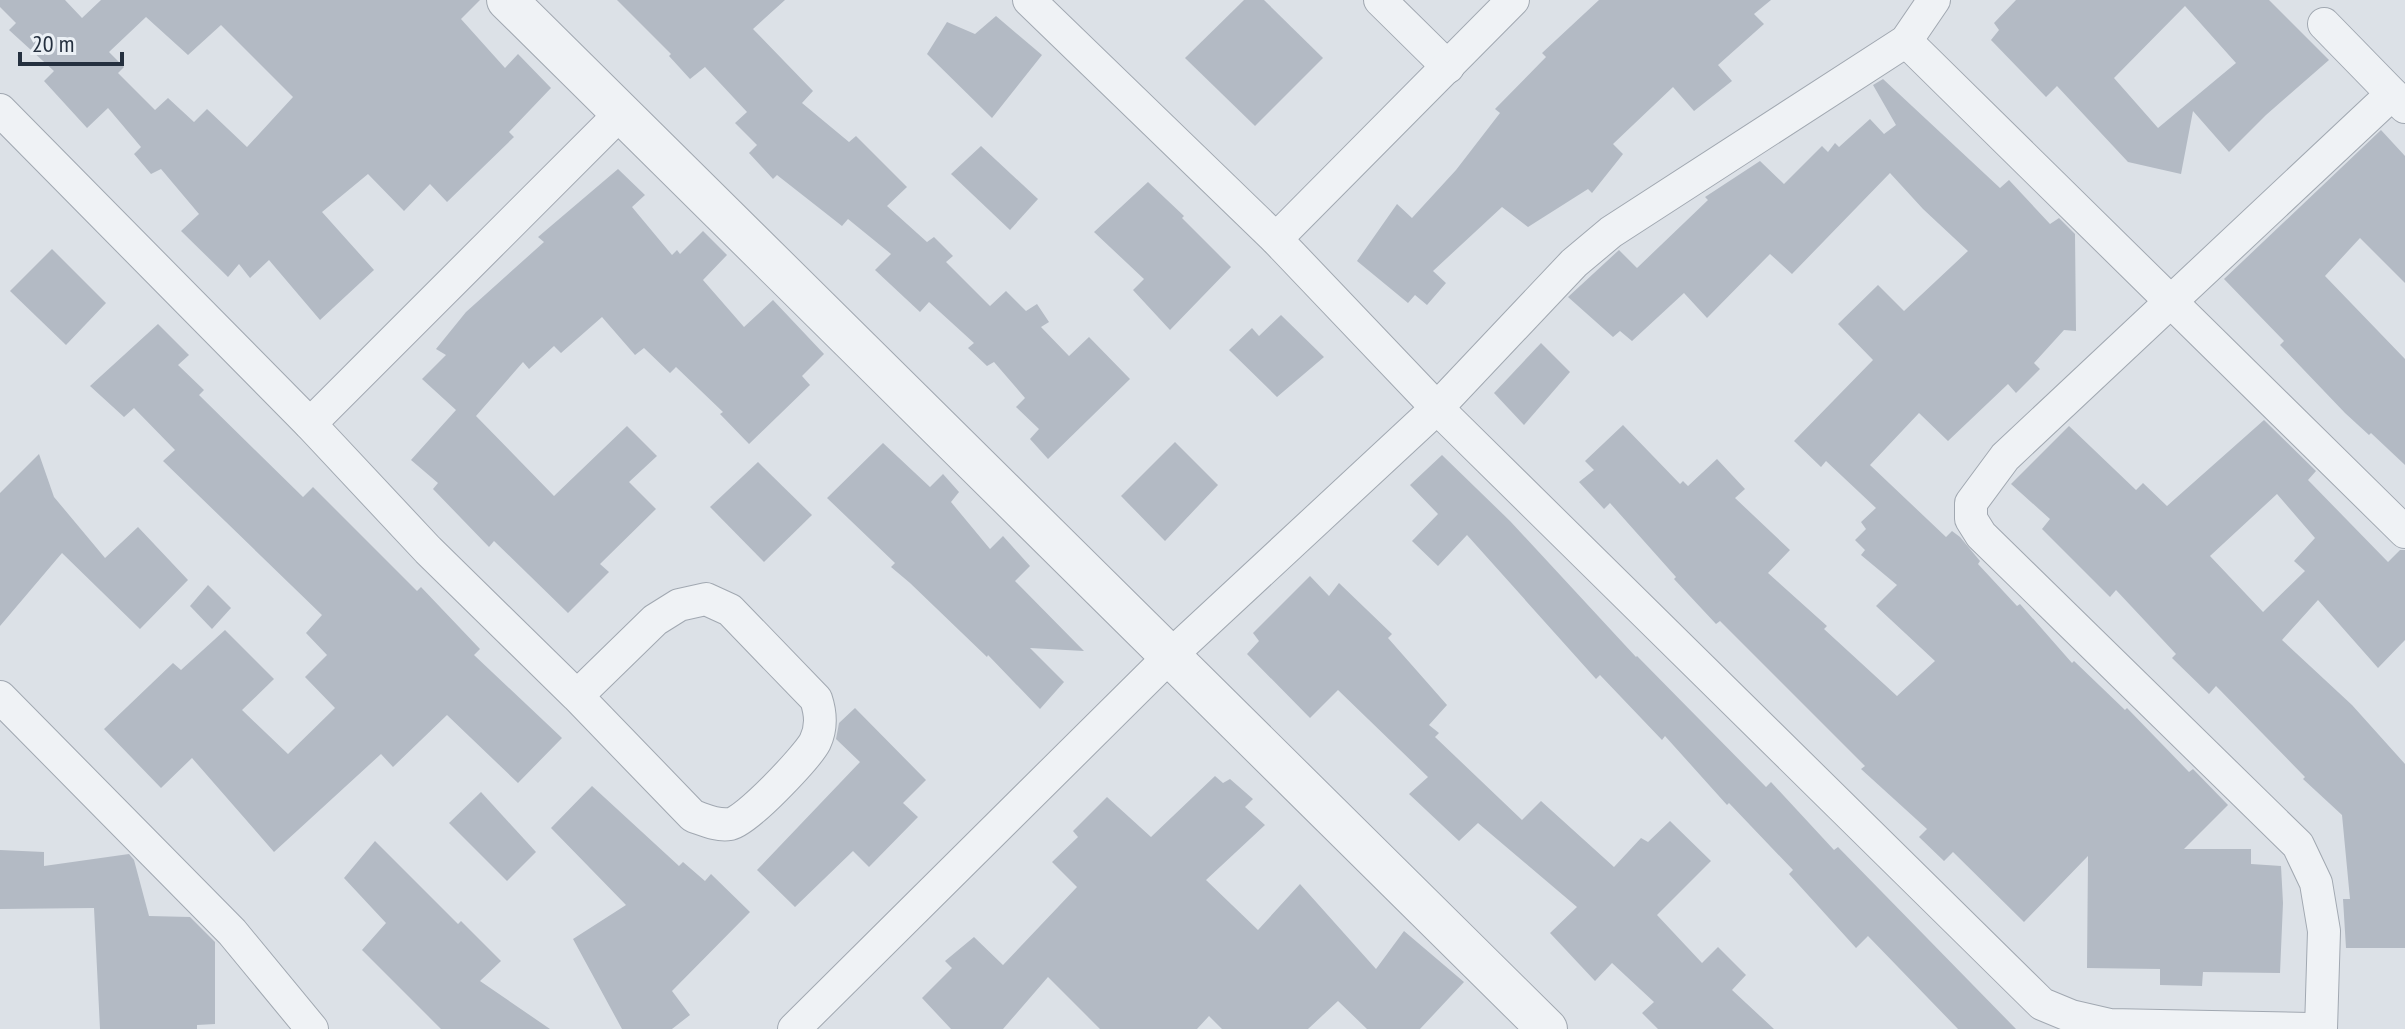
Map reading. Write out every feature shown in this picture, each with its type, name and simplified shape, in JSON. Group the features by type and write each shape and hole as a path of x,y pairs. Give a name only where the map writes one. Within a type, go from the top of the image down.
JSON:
{"street":[{"path":"507,0 1547,1029"},
{"path":"1029,0 1276,239 1437,408 2042,1004 2071,1016 2110,1025 2310,1029"},
{"path":"1380,0 1448,67"},
{"path":"1276,239 1513,0"},
{"path":"794,1029 1171,655 1437,408 1574,263 1611,232 1906,41 1934,0"},
{"path":"2321,1029 2324,931 2316,883 2298,845 1981,535 1971,519 1971,503 2005,457 2171,302 2399,100 2324,24"},
{"path":"1906,41 2405,532"},
{"path":"0,110 310,424 428,550 577,696 693,816 714,824 733,825 755,809 814,742 821,717 816,699 730,610 706,599 679,605 655,620 577,696"},
{"path":"310,424 622,112"},
{"path":"0,697 232,932 312,1029"}],"building":[{"path":"0,0 65,0 82,18 101,0 480,0 461,19 505,68 518,54 551,88 509,132 514,137 447,202 430,184 404,211 368,174 322,212 374,270 320,320 269,260 250,278 239,264 228,277 181,231 199,214 161,169 151,174 134,154 141,147 108,108 87,128 44,81 54,71 9,30 16,23 0,7","holes":["146,17 188,55 221,25 293,97 247,147 207,109 194,122 168,98 155,110 118,73 124,67 109,52"]},
{"path":"617,0 785,0 753,29 813,91 802,103 849,142 856,136 907,187 887,206 927,242 934,237 953,256 946,262 990,306 1006,291 1026,311 1037,304 1049,322 1041,327 1069,356 1089,337 1130,379 1048,459 1030,439 1039,429 1016,407 1025,398 994,362 987,366 968,348 974,343 929,302 920,312 875,270 891,254 848,219 842,226 777,175 773,179 749,153 757,145 735,123 747,112 705,67 690,79 669,56 671,54"},
{"path":"1244,0 1264,0 1323,58 1255,126 1185,58"},
{"path":"1599,0 1771,0 1754,14 1764,24 1718,65 1732,81 1694,111 1673,87 1613,144 1623,154 1592,193 1588,189 1528,227 1502,207 1433,271 1446,283 1427,305 1415,295 1408,303 1357,261 1397,204 1412,218 1456,170 1500,113 1495,109 1546,57 1542,53"},
{"path":"2016,0 2269,0 2329,60 2229,152 2193,111 2181,174 2128,162 2057,86 2046,97 1991,40 1999,30 1994,23","holes":["2185,6 2236,63 2158,128 2114,78"]},
{"path":"996,16 1042,55 992,118 927,54 947,22 975,34"},
{"path":"1883,79 2000,188 2009,180 2050,224 2059,218 2075,234 2076,331 2064,330 2034,363 2040,369 2016,393 2008,384 1948,441 1919,413 1870,465 1946,537 1952,531 1960,537 1980,561 1978,564 2017,606 2020,604 2072,663 2074,661 2125,710 2127,708 2189,772 2193,769 2228,805 2184,849 2251,849 2251,864 2281,866 2280,973 2203,972 2202,986 2160,985 2160,969 2087,968 2088,856 2024,922 1953,852 1944,861 1919,837 1927,829 1861,769 1865,766 1720,621 1716,624 1610,503 1604,509 1579,482 1594,470 1585,461 1623,425 1680,484 1683,481 1688,486 1717,459 1745,489 1735,498 1790,550 1768,573 1827,626 1824,629 1897,696 1935,661 1876,606 1897,585 1861,555 1865,550 1855,540 1866,529 1861,522 1876,508 1826,461 1821,467 1794,441 1873,360 1838,324 1878,285 1904,311 1968,251 1890,173 1792,274 1770,254 1707,318 1684,293 1632,341 1620,331 1613,337 1568,297 1619,250 1637,268 1708,200 1705,197 1760,161 1784,184 1822,146 1828,152 1835,143 1839,147 1870,119 1884,134 1896,125 1873,85"},
{"path":"2381,130 2405,156 2405,283 2360,238 2325,276 2405,359 2405,465 2345,413 2280,345 2284,341 2224,279"},
{"path":"981,146 1038,199 1010,230 951,174"},
{"path":"618,169 645,195 632,207 672,255 677,250 680,254 703,231 727,255 703,280 744,327 773,300 824,354 802,376 810,385 749,444 720,414 723,412 676,367 670,373 644,348 635,355 602,317 561,353 554,346 529,369 523,362 476,416 554,496 627,426 657,456 629,482 656,509 600,564 609,572 568,613 494,541 489,547 433,489 438,483 411,460 456,410 422,379 446,355 436,349 466,312 544,242 538,237"},
{"path":"1148,182 1231,267 1170,330 1133,290 1144,279 1094,232"},
{"path":"52,249 106,303 66,345 10,291"},
{"path":"1281,315 1324,357 1277,397 1229,350 1252,328 1259,336"},
{"path":"158,324 189,355 178,365 204,390 199,395 303,497 313,487 417,591 421,587 480,649 474,655 562,738 518,783 447,715 393,767 381,754 274,852 192,758 161,788 104,729 173,663 181,670 225,630 274,679 242,710 288,754 335,708 305,677 327,655 306,633 322,615 163,461 175,450 134,408 124,417 90,386"},
{"path":"1541,343 1570,372 1524,425 1494,393"},
{"path":"2264,420 2316,471 2308,480 2388,562 2400,550 2405,550 2405,640 2378,668 2318,600 2282,640 2352,705 2405,764 2405,948 2346,948 2343,899 2350,899 2342,815 2303,779 2305,777 2216,686 2209,694 2172,658 2176,654 2116,590 2110,597 2042,529 2050,519 2011,484 2069,426 2136,490 2143,483 2167,506","holes":["2277,494 2315,538 2294,561 2305,571 2263,612 2210,556"]},
{"path":"1175,442 1218,485 1165,541 1121,496"},
{"path":"883,443 930,487 943,474 959,492 951,502 990,549 1003,536 1030,566 1015,581 1084,651 1030,648 1064,682 1040,709 988,655 891,567 895,563 827,498"},
{"path":"39,454 54,497 105,558 138,527 188,580 140,629 62,553 0,626 0,493"},
{"path":"1442,455 1510,521 1636,657 1766,787 1771,782 1834,850 1838,847 2016,1029 1958,1029 1868,936 1856,948 1789,874 1793,870 1729,803 1727,805 1665,736 1662,740 1600,675 1596,679 1467,535 1438,566 1412,541 1438,514 1410,485"},
{"path":"758,462 812,515 764,562 710,507"},
{"path":"1310,576 1329,596 1339,583 1392,634 1388,638 1447,705 1429,725 1439,733 1435,737 1522,820 1541,801 1614,867 1641,838 1648,842 1670,821 1711,861 1657,915 1702,963 1718,947 1746,975 1732,990 1774,1029 1658,1029 1642,1013 1654,1002 1612,963 1595,981 1550,933 1577,907 1478,823 1459,841 1409,794 1428,777 1338,690 1310,718 1247,654 1259,641 1253,633"},
{"path":"208,585 231,608 212,629 190,606"},
{"path":"855,708 926,780 903,803 918,817 869,867 853,851 795,907 757,870 860,762 836,739 839,723"},
{"path":"1215,776 1223,783 1230,779 1253,799 1245,807 1265,825 1206,880 1258,930 1300,884 1376,969 1404,931 1464,982 1420,1029 1367,1029 1338,1001 1308,1029 1222,1029 1209,1016 1197,1029 1100,1029 1048,977 1003,1029 951,1029 922,998 952,968 945,961 974,937 1003,965 1077,887 1052,862 1078,837 1073,831 1107,797 1151,837"},
{"path":"592,786 679,866 683,862 705,881 711,874 750,912 672,991 690,1015 672,1029 622,1029 573,939 626,905 551,828"},
{"path":"481,792 536,852 507,881 449,823"},
{"path":"375,841 458,924 461,921 501,961 480,981 550,1029 441,1029 362,950 386,923 344,878"},
{"path":"0,850 44,852 44,866 129,854 134,860 149,916 190,917 215,942 215,1024 197,1025 197,1029 100,1029 94,908 0,909"}]}
